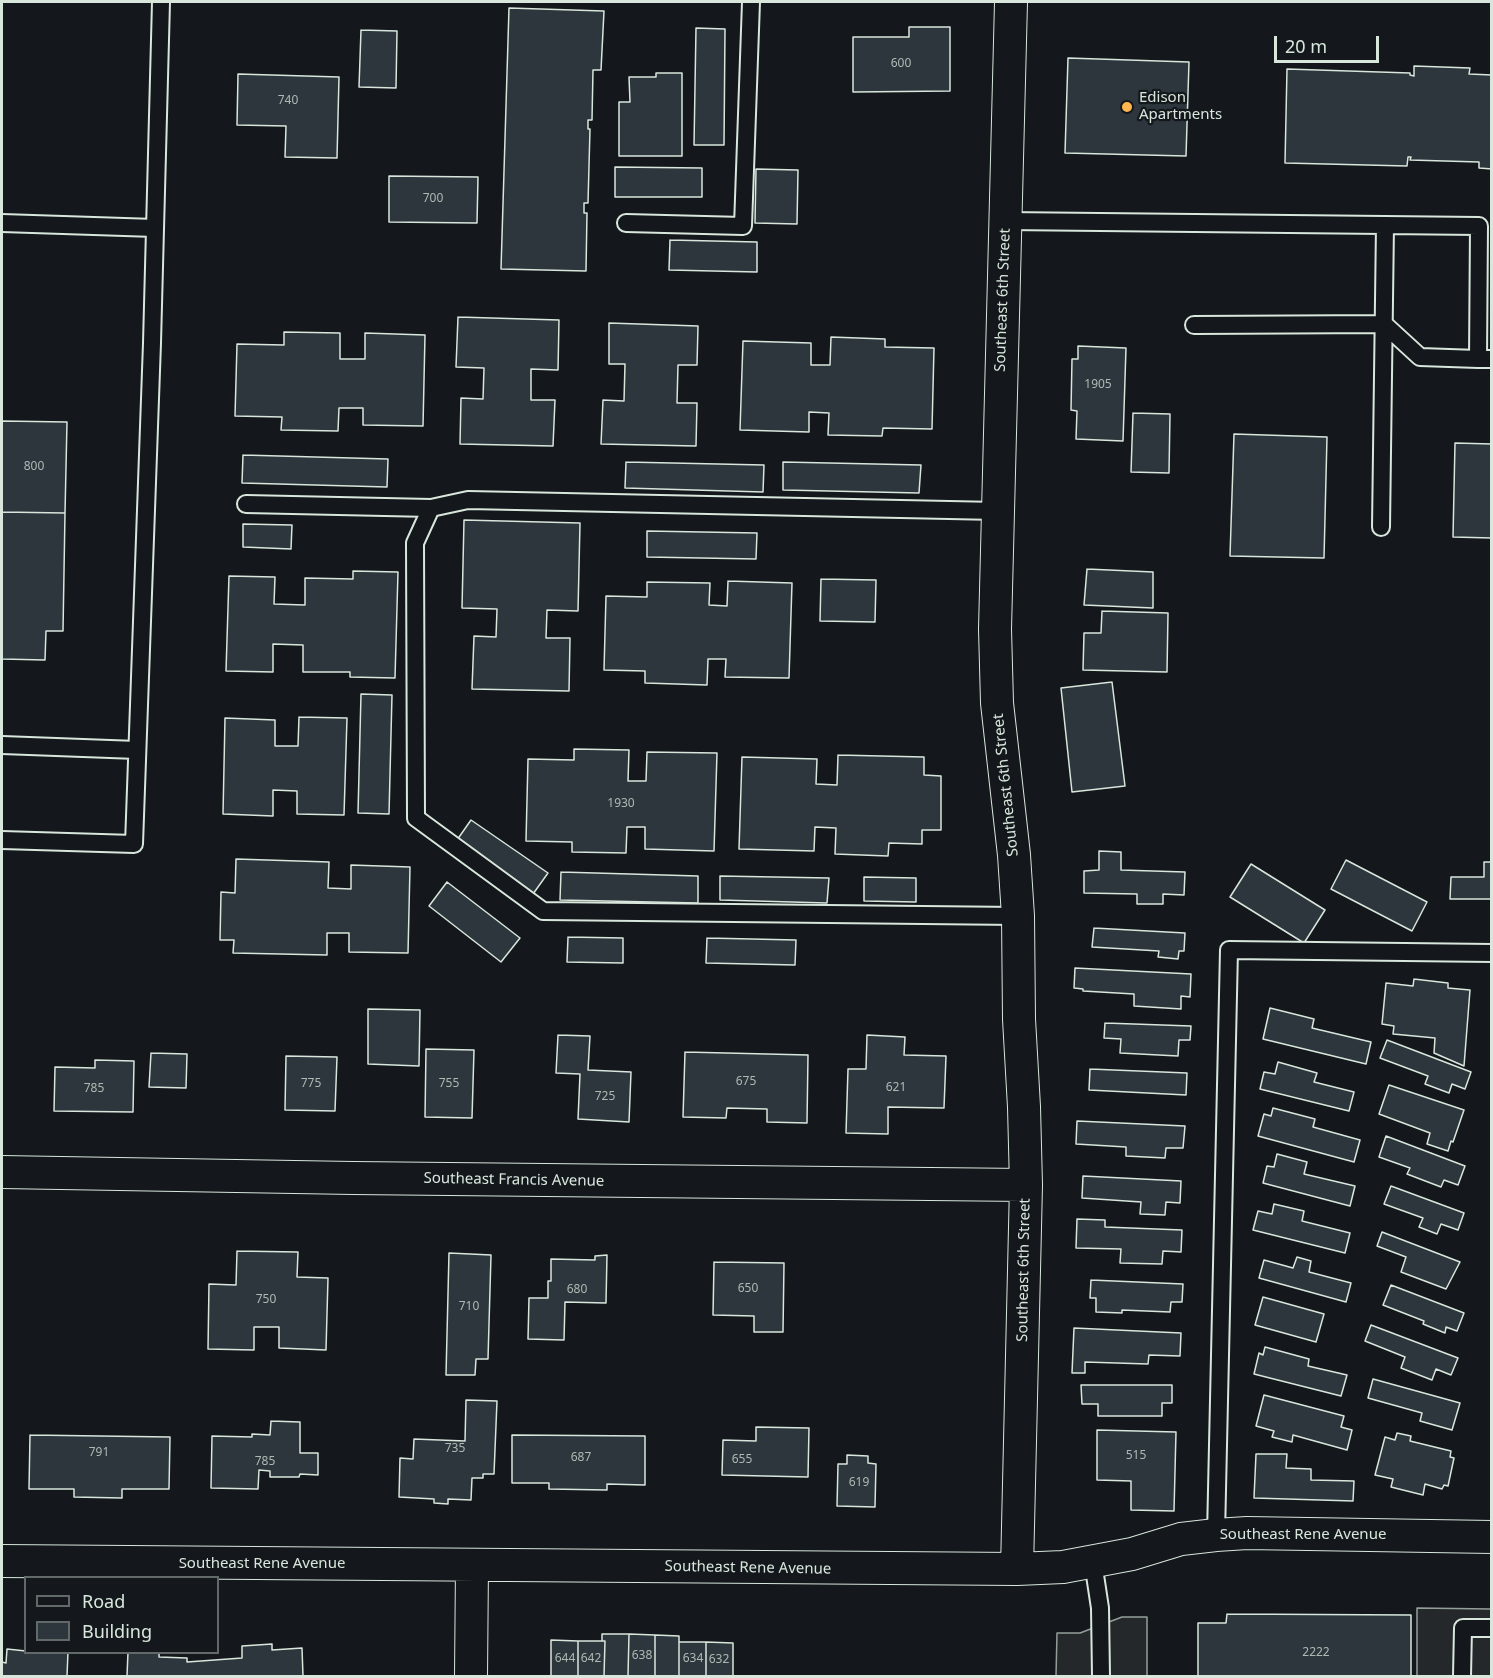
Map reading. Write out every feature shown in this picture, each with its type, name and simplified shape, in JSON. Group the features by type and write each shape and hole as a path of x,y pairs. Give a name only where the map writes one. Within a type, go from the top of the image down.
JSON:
{"street":[{"name":"Southeast 6th Street","path":"1011,2 995,629 997,703 1014,855 1018,916 1019,1019 1026,1185 1017,1569"},
{"name":"Southeast Francis Avenue","path":"2,1172 400,1179 1026,1185"},
{"name":"Southeast Rene Avenue","path":"2,1561 1017,1569 1063,1568 1132,1554 1181,1539 1216,1535 1258,1533 1491,1537"},
{"path":"471,1677 472,1565"}],"lane":[{"path":"2,840 134,844 161,2"},
{"path":"626,223 743,226 751,2"},
{"path":"1005,221 1479,226 1485,359 1420,357 1384,324 1194,325"},
{"path":"2,223 155,228"},
{"path":"1381,527 1385,225"},
{"path":"246,504 430,508 468,500 997,511"},
{"path":"430,508 415,543 416,818 543,911 1018,916"},
{"path":"2,746 137,750"},
{"path":"1216,1535 1229,950 1491,953"},
{"path":"1093,1562 1100,1608 1101,1677"},
{"path":"1462,1677 1463,1628 1491,1629"}],"shaded area":[{"path":"1417,1608 1491,1609 1491,1676 1417,1676"},
{"path":"1122,1617 1147,1617 1147,1676 1056,1676 1057,1633 1080,1633"}],"building":[{"path":"509,8 604,11 601,70 593,70 592,120 588,120 588,129 590,129 588,203 584,203 584,213 587,213 586,271 501,269"},
{"path":"909,27 950,27 950,91 853,92 853,37 909,37"},
{"path":"696,28 725,29 724,145 694,145"},
{"path":"361,30 397,31 396,88 359,87"},
{"name":"Edison Apartments","path":"1068,58 1189,62 1186,156 1065,153"},
{"path":"1414,66 1470,68 1469,74 1492,75 1492,169 1479,168 1479,162 1410,160 1411,157 1408,157 1407,166 1285,163 1287,69 1410,73 1414,76"},
{"path":"656,73 682,73 682,156 619,156 619,102 630,102 629,77 656,77"},
{"path":"238,74 339,77 337,158 285,157 286,126 237,125"},
{"path":"615,167 702,168 702,197 615,197"},
{"path":"756,169 798,170 797,224 755,223"},
{"path":"389,176 478,177 477,223 389,222"},
{"path":"670,240 757,242 757,272 669,270"},
{"path":"458,317 559,320 558,370 531,369 531,400 555,400 553,446 460,444 461,398 483,399 484,368 456,367"},
{"path":"609,323 698,326 697,365 678,365 677,403 697,403 696,446 601,444 603,400 624,401 625,364 609,364"},
{"path":"284,332 340,333 340,359 365,359 365,333 425,335 423,426 363,425 363,408 339,408 338,431 281,430 282,417 235,416 237,344 284,345"},
{"path":"831,337 885,339 885,347 934,348 932,429 883,428 882,436 828,435 829,413 809,412 809,432 740,430 743,341 811,343 811,365 830,365"},
{"path":"1078,346 1126,348 1123,441 1076,439 1077,411 1071,410 1072,359 1078,359"},
{"path":"1133,413 1170,414 1169,473 1131,472"},
{"path":"2,421 67,422 65,513 2,512"},
{"path":"1234,434 1327,437 1324,558 1230,556"},
{"path":"1455,443 1492,444 1492,538 1453,537"},
{"path":"243,455 388,459 387,487 242,483"},
{"path":"626,462 764,465 763,492 625,488"},
{"path":"783,462 921,465 919,493 783,490"},
{"path":"2,512 65,513 63,631 46,631 45,660 2,659"},
{"path":"464,520 580,523 578,611 547,610 546,638 570,638 569,691 472,689 474,636 496,637 497,609 462,608"},
{"path":"243,524 292,525 291,549 243,547"},
{"path":"647,531 757,533 756,559 647,557"},
{"path":"1087,569 1153,572 1153,608 1084,605"},
{"path":"353,571 398,572 395,678 350,677 350,672 303,672 303,645 273,644 273,672 226,671 229,576 275,577 274,604 305,605 305,578 353,579"},
{"path":"821,579 876,580 875,622 820,621"},
{"path":"728,581 792,583 789,678 725,677 726,659 708,659 707,685 645,683 645,671 604,670 606,596 647,597 647,582 710,583 709,605 727,606"},
{"path":"1102,611 1168,613 1167,672 1083,670 1084,633 1101,633"},
{"path":"1112,682 1125,786 1072,792 1061,688"},
{"path":"361,694 392,695 389,814 358,813"},
{"path":"299,717 347,718 344,815 297,814 297,791 273,790 273,816 223,814 225,718 275,720 275,746 298,746"},
{"path":"574,749 629,750 628,781 646,781 647,752 717,753 714,851 645,849 645,827 627,827 626,853 572,852 572,842 526,841 528,759 574,760"},
{"path":"838,755 924,757 924,775 941,776 941,830 922,830 922,844 889,843 888,856 835,854 836,828 815,827 814,851 739,849 742,757 817,759 816,784 837,785"},
{"path":"471,820 548,873 533,894 457,840"},
{"path":"1099,851 1121,852 1121,870 1185,872 1184,895 1163,894 1163,904 1137,904 1137,894 1084,893 1084,871 1099,870"},
{"path":"236,859 329,862 328,888 351,889 351,865 410,867 408,953 349,952 349,933 327,933 327,955 233,953 234,940 220,940 221,892 235,893"},
{"path":"1346,860 1427,902 1412,931 1331,889"},
{"path":"1484,862 1492,862 1492,899 1450,899 1451,877 1484,877"},
{"path":"1251,864 1325,910 1304,943 1230,897"},
{"path":"561,872 698,876 698,903 560,900"},
{"path":"720,876 829,878 827,903 720,900"},
{"path":"864,877 916,878 916,902 864,901"},
{"path":"447,882 520,938 501,962 429,906"},
{"path":"1094,928 1185,933 1184,951 1179,951 1178,959 1158,957 1159,951 1092,947"},
{"path":"568,937 623,938 623,963 567,962"},
{"path":"707,938 796,940 795,965 706,963"},
{"path":"1075,968 1191,974 1190,997 1181,996 1181,1009 1134,1006 1134,994 1083,991 1083,989 1074,988"},
{"path":"1414,979 1448,983 1448,988 1470,990 1464,1066 1434,1053 1435,1038 1393,1034 1394,1026 1382,1024 1386,983 1413,986"},
{"path":"1270,1008 1314,1019 1312,1028 1371,1042 1366,1064 1263,1039"},
{"path":"368,1009 420,1010 419,1066 368,1064"},
{"path":"1105,1023 1191,1026 1190,1040 1179,1040 1178,1056 1120,1053 1121,1039 1104,1038"},
{"path":"558,1035 590,1036 588,1070 631,1072 629,1122 578,1119 580,1074 556,1073"},
{"path":"867,1035 905,1037 904,1055 946,1056 944,1108 888,1107 888,1134 846,1133 848,1069 866,1069"},
{"path":"1387,1040 1471,1072 1465,1089 1452,1084 1449,1093 1425,1084 1428,1076 1380,1058"},
{"path":"426,1049 474,1050 472,1118 425,1117"},
{"path":"685,1052 808,1055 807,1123 767,1122 767,1109 727,1108 726,1118 683,1117"},
{"path":"151,1053 187,1054 186,1088 149,1087"},
{"path":"286,1056 337,1057 335,1111 285,1110"},
{"path":"95,1060 134,1061 133,1112 54,1111 55,1067 95,1068"},
{"path":"1278,1062 1317,1073 1314,1082 1354,1092 1349,1111 1260,1089 1264,1072 1275,1074"},
{"path":"1090,1069 1187,1073 1186,1095 1089,1090"},
{"path":"1389,1085 1464,1110 1448,1151 1427,1144 1430,1133 1379,1114"},
{"path":"1273,1108 1315,1119 1313,1127 1360,1140 1354,1162 1258,1136 1264,1114 1271,1116"},
{"path":"1077,1121 1185,1126 1183,1148 1166,1148 1165,1158 1126,1156 1126,1147 1076,1144"},
{"path":"1386,1136 1465,1166 1458,1185 1444,1180 1441,1187 1407,1174 1410,1168 1379,1157"},
{"path":"1277,1154 1307,1162 1304,1174 1355,1186 1350,1206 1263,1183 1267,1166 1274,1167"},
{"path":"1083,1176 1181,1181 1180,1203 1166,1202 1165,1215 1140,1214 1141,1202 1082,1198"},
{"path":"1391,1186 1464,1213 1458,1230 1441,1224 1437,1234 1419,1227 1423,1218 1384,1204"},
{"path":"1274,1204 1304,1211 1302,1221 1350,1233 1345,1253 1253,1230 1258,1211 1272,1214"},
{"path":"1077,1219 1105,1220 1105,1227 1182,1230 1181,1252 1163,1251 1162,1264 1120,1263 1121,1249 1076,1248"},
{"path":"1382,1232 1460,1262 1446,1289 1401,1272 1406,1257 1377,1246"},
{"path":"237,1251 298,1252 297,1277 328,1278 326,1350 279,1348 279,1327 254,1327 254,1350 208,1349 209,1284 236,1285"},
{"path":"449,1253 491,1255 488,1359 476,1359 475,1375 446,1375"},
{"path":"607,1255 606,1303 565,1302 564,1340 528,1339 529,1298 548,1298 551,1259 595,1260 595,1256"},
{"path":"1297,1257 1311,1261 1309,1272 1351,1283 1346,1302 1259,1278 1264,1260 1293,1268"},
{"path":"714,1262 784,1263 783,1332 754,1332 754,1316 713,1315"},
{"path":"1091,1280 1183,1284 1182,1302 1171,1302 1170,1312 1122,1310 1122,1313 1096,1312 1096,1298 1090,1298"},
{"path":"1391,1285 1464,1313 1457,1331 1446,1327 1445,1333 1423,1324 1424,1321 1383,1305"},
{"path":"1263,1297 1324,1314 1316,1342 1255,1325"},
{"path":"1371,1325 1458,1358 1451,1375 1436,1369 1432,1380 1401,1368 1405,1357 1365,1341"},
{"path":"1074,1328 1181,1333 1180,1356 1149,1355 1148,1364 1085,1362 1085,1373 1072,1373"},
{"path":"1265,1347 1309,1359 1308,1366 1347,1375 1341,1396 1254,1374 1259,1353 1263,1355"},
{"path":"1373,1379 1460,1403 1452,1430 1420,1421 1422,1413 1368,1398"},
{"path":"1081,1385 1172,1385 1172,1403 1162,1403 1162,1416 1098,1416 1098,1404 1082,1404"},
{"path":"1264,1395 1344,1416 1341,1427 1352,1430 1347,1450 1293,1435 1292,1442 1272,1437 1274,1431 1256,1426"},
{"path":"466,1400 497,1401 494,1474 483,1474 483,1478 472,1478 471,1500 448,1499 448,1504 434,1503 434,1499 399,1497 400,1458 413,1459 414,1439 465,1441"},
{"path":"271,1421 300,1422 300,1453 318,1453 318,1475 270,1477 270,1471 259,1470 258,1489 211,1488 212,1436 270,1435"},
{"path":"756,1427 809,1428 808,1477 722,1475 723,1440 756,1441"},
{"path":"1097,1430 1176,1432 1174,1511 1131,1510 1131,1481 1097,1480"},
{"path":"1397,1433 1411,1436 1410,1441 1451,1451 1450,1457 1454,1458 1448,1486 1444,1485 1442,1489 1425,1484 1423,1495 1391,1487 1393,1479 1375,1475 1385,1437 1395,1440"},
{"path":"30,1435 170,1437 169,1489 122,1489 122,1498 74,1497 74,1489 29,1489"},
{"path":"512,1435 645,1436 645,1485 607,1484 607,1490 549,1489 549,1483 512,1483"},
{"path":"1256,1454 1287,1454 1286,1468 1311,1469 1311,1480 1354,1481 1353,1501 1254,1498"},
{"path":"847,1455 868,1456 868,1463 876,1464 875,1507 837,1506 838,1464 847,1464"},
{"path":"1227,1614 1411,1615 1411,1676 1198,1676 1198,1623 1226,1623"},
{"path":"602,1634 629,1634 628,1676 604,1676 605,1641 602,1641"},
{"path":"629,1634 655,1635 655,1676 628,1676"},
{"path":"655,1635 679,1636 679,1676 655,1676"},
{"path":"551,1640 578,1641 578,1676 551,1676"},
{"path":"578,1641 605,1641 604,1676 578,1676"},
{"path":"679,1642 706,1642 706,1676 679,1676"},
{"path":"706,1642 733,1643 733,1676 706,1676"},
{"path":"272,1644 272,1650 302,1648 303,1676 127,1676 128,1654 159,1654 159,1657 187,1658 187,1662 242,1658 242,1646"},
{"path":"7,1649 24,1651 24,1654 68,1654 67,1676 2,1676 2,1662 6,1663"}],"place":[{"name":"Edison Apartments","path":"1127,107"}]}
